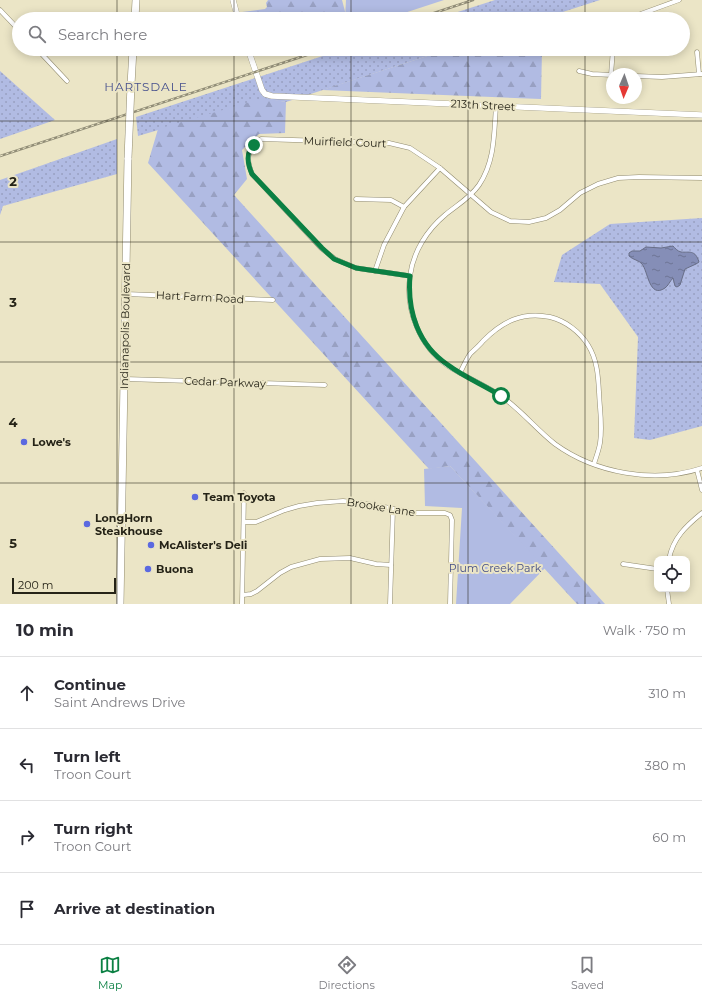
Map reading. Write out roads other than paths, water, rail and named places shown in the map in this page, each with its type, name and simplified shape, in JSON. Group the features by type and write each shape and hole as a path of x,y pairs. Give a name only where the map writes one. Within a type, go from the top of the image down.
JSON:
{"highway":[{"path":"135,12 136,0"},
{"name":"Indianapolis Boulevard","path":"120,604 125,379 126,228 133,56"}],"street":[{"path":"233,0 236,12"},
{"path":"646,12 679,0"},
{"path":"0,10 12,23"},
{"path":"642,76 662,77 700,74 697,52"},
{"path":"44,56 67,81"},
{"name":"213th Street","path":"250,56 260,86 265,94 272,96 702,115"},
{"path":"612,68 613,56"},
{"path":"579,71 592,74 606,75"},
{"path":"496,106 495,134 491,157 484,177 470,195 436,223 417,252 410,276 410,305 415,324 420,333 435,355 460,373 501,396 539,431 570,454 594,464 638,474 665,475 702,468"},
{"name":"Muirfield Court","path":"375,271 356,268 345,264 334,259 322,248 252,174 248,165 249,153 254,145 261,139 389,143 410,148 440,168 491,212 510,221 529,222 546,218 560,210 580,193 598,184 618,178 702,178"},
{"path":"410,276 375,271 384,245 404,207 440,168"},
{"path":"356,199 390,200 404,207"},
{"name":"Hart Farm Road","path":"126,294 273,300"},
{"path":"460,373 470,354 492,332 503,324 521,316 542,315 557,319 569,325 580,334 588,345 594,356 597,369 601,433 600,445 594,464"},
{"name":"Cedar Parkway","path":"125,379 325,385"},
{"path":"697,470 702,490"},
{"path":"242,604 244,493"},
{"name":"Brooke Lane","path":"244,522 256,522 292,508 327,502 357,502 417,513 445,513 450,515 452,520 450,604"},
{"path":"390,604 393,509"},
{"path":"670,556 672,547 680,532 702,513"},
{"path":"243,595 251,594 257,591 280,573 305,562 320,559 350,558 376,564 391,565"},
{"path":"623,564 654,569"},
{"path":"667,592 669,604"}],"water":[{"path":"673,246 680,252 694,253 699,262 685,269 680,285 677,287 675,286 673,278 665,288 656,290 652,287 642,264 629,256 629,253 632,251 640,251 646,247 661,248"}],"railway":[{"path":"437,12 473,0"},
{"path":"0,156 304,56"}],"place":[{"name":"Lowe's","path":"24,442"},
{"name":"Team Toyota","path":"195,497"},
{"name":"LongHorn Steakhouse","path":"87,524"},
{"name":"McAlister's Deli","path":"151,545"},
{"name":"Buona","path":"148,569"}],"district":[{"name":"HARTSDALE","path":"146,87"}],"park label":[{"name":"Plum Creek Park","path":"495,568"}]}
